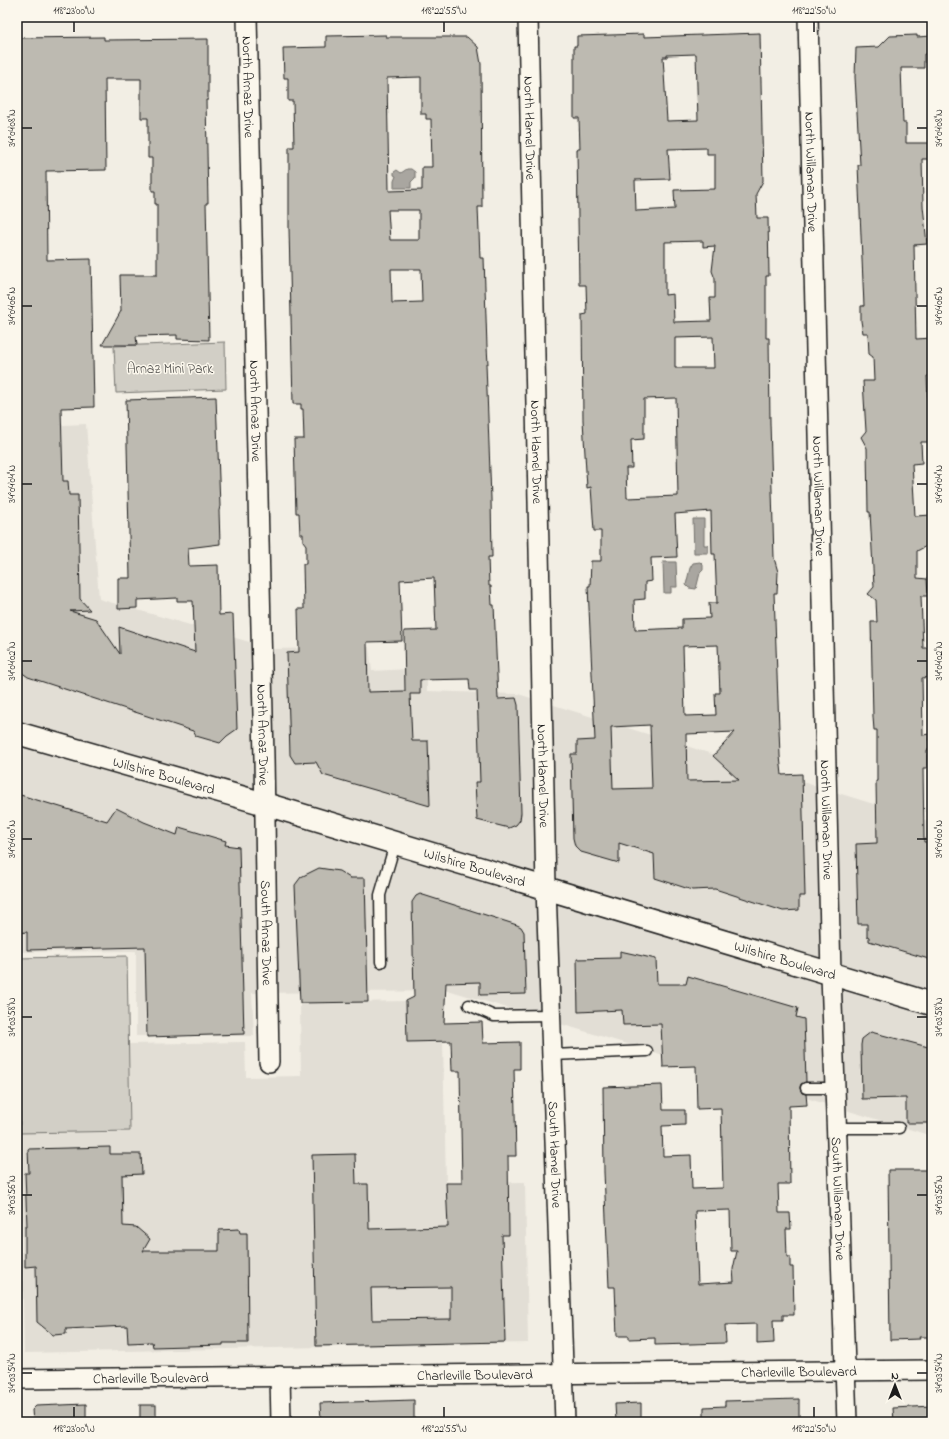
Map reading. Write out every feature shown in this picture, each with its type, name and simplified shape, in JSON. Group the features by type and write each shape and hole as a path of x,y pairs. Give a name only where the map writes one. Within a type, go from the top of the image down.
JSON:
{"main road":[{"name":"Wilshire Boulevard","path":"17,733 265,804 831,975 932,1004"}],"street":[{"name":"North Arnaz Drive","path":"247,17 265,804"},
{"name":"North Hamel Drive","path":"528,17 546,888"},
{"name":"North Willaman Drive","path":"808,17 831,975"},
{"name":"South Arnaz Drive","path":"265,804 269,1062"},
{"name":"South Hamel Drive","path":"546,888 565,1422"},
{"name":"South Willaman Drive","path":"831,975 848,1422"},
{"name":"Charleville Boulevard","path":"17,1379 932,1370"},
{"path":"280,1376 281,1422"}],"lane":[{"path":"381,962 380,896 395,844"},
{"path":"469,1005 494,1016 551,1014"},
{"path":"552,1054 647,1051"},
{"path":"806,1088 836,1088"},
{"path":"837,1128 899,1128"}],"shaded area":[{"path":"407,169 411,169 415,172 415,178 411,182 411,188 394,188 396,176 394,175 394,172 397,170 401,173"},
{"path":"86,424 99,599 274,649 369,647 372,671 427,668 427,691 518,694 932,822 932,1136 451,991 252,993 254,1036 136,1036 136,951 17,952 17,427"},
{"path":"693,519 704,519 704,545 708,545 708,553 694,553"},
{"path":"663,562 676,562 677,587 671,587 671,593 664,593"},
{"path":"700,562 703,565 703,570 700,573 696,589 689,588 686,585 690,568 693,563"},
{"path":"127,956 129,1044 245,1042 246,1077 301,1076 300,1003 406,1001 407,1042 443,1041 446,1183 525,1182 528,1343 24,1353 17,958"}],"green space":[{"name":"Arnaz Mini Park","path":"225,342 226,389 116,393 114,346"},
{"path":"127,956 130,1131 20,1133 17,958"}],"building":[{"path":"760,33 763,181 756,194 757,218 768,218 769,276 766,276 766,338 769,338 774,558 778,572 777,593 774,593 780,756 782,775 802,774 805,896 799,896 799,910 783,911 715,889 692,890 655,878 654,854 619,843 619,863 581,852 575,846 573,838 571,754 577,754 577,741 595,740 588,586 590,586 591,561 601,561 601,531 594,531 591,487 587,488 583,420 582,315 587,314 586,285 579,285 577,149 580,149 579,118 574,118 574,46 577,46 577,36 644,34 644,37","holes":["696,54 698,120 667,121 663,57 667,57 667,55","707,148 707,154 715,154 715,189 674,190 675,209 636,211 635,180 670,179 668,149","703,241 703,247 715,246 712,271 715,279 715,298 710,298 711,321 674,322 673,294 665,295 665,242","713,337 714,368 675,368 675,338","676,398 678,496 627,498 626,468 632,468 631,440 644,439 644,399","711,511 712,554 715,554 717,603 709,603 710,618 682,619 682,628 635,630 634,600 645,599 645,582 652,581 651,558 677,557 675,514","718,645 720,693 715,693 716,715 685,716 683,646","650,725 652,788 613,789 611,727","735,732 713,756 739,780 687,781 686,734"]},
{"path":"386,35 386,37 467,37 478,47 481,64 482,207 478,207 480,258 484,258 491,499 492,557 488,557 489,586 491,586 492,605 494,605 498,699 516,698 518,705 521,813 520,820 516,825 509,828 477,820 475,782 480,782 477,690 470,690 469,679 420,680 420,694 410,694 412,741 428,741 430,806 323,775 316,762 295,763 290,755 287,653 299,652 298,609 304,609 303,564 306,564 306,545 303,541 303,534 300,534 299,513 296,513 294,439 304,439 303,409 301,409 301,404 293,404 289,228 289,147 294,147 293,101 288,101 288,78 284,78 283,48 326,47 326,36","holes":["421,77 421,114 426,114 426,119 431,119 432,167 422,167 422,190 389,191 387,78","388,210 419,210 419,240 390,240","391,269 421,269 422,302 392,303","434,578 436,630 404,631 405,691 368,692 367,642 402,641 400,580"]},
{"path":"917,35 917,37 932,36 932,54 924,54 924,68 901,68 903,123 906,123 906,143 932,143 932,159 922,159 923,206 927,244 914,245 916,339 932,338 932,376 927,376 929,425 932,425 932,442 921,442 922,463 912,464 915,516 932,515 932,543 917,551 917,578 927,579 928,596 921,596 923,648 932,648 932,677 922,678 923,735 929,734 930,750 927,750 927,768 923,768 924,842 931,842 932,960 869,941 869,937 867,936 867,924 858,924 856,844 877,843 877,730 874,730 873,717 871,622 877,622 876,600 868,594 874,587 870,512 868,512 867,448 861,437 866,431 863,381 874,381 873,357 869,354 868,333 863,333 861,321 861,306 864,306 858,165 860,165 855,77 856,48 879,47 890,36"},
{"path":"104,37 104,40 208,39 208,100 206,100 208,203 206,203 209,340 177,339 177,335 136,336 137,345 102,345 121,311 120,275 157,275 157,204 155,204 155,191 152,191 152,158 148,158 148,118 141,118 141,79 105,79 106,170 46,171 47,260 91,259 94,407 61,408 63,481 68,481 69,495 78,495 80,599 90,610 70,611 96,619 120,654 119,627 195,652 193,601 177,601 177,598 137,600 137,608 118,609 118,578 130,578 126,400 216,397 220,544 188,548 189,566 218,565 219,615 233,614 237,729 220,743 196,736 193,731 28,677 17,669 17,38"},
{"path":"17,794 107,821 116,808 144,822 177,835 179,827 226,841 225,845 239,847 244,1034 147,1037 145,947 27,950 27,932 17,933"},
{"path":"319,868 339,871 350,878 365,878 368,1002 300,1003 295,885 301,877"},
{"path":"420,894 517,925 521,927 524,932 526,994 480,995 480,982 446,983 444,1023 482,1022 483,1043 520,1042 520,1069 514,1069 516,1156 508,1156 509,1235 502,1235 505,1342 316,1346 312,1155 355,1154 356,1184 368,1184 369,1229 448,1227 446,1183 462,1183 460,1071 452,1071 451,1041 407,1042 406,1001 414,997 412,902 416,896","holes":["451,1287 451,1319 372,1320 371,1288"]},
{"path":"620,951 656,959 657,984 686,984 688,976 798,1008 796,1017 804,1019 806,1082 801,1084 800,1088 802,1093 806,1094 807,1105 789,1106 790,1184 778,1184 779,1213 790,1213 791,1229 786,1229 787,1257 790,1257 790,1267 793,1267 794,1315 783,1315 783,1320 773,1320 774,1343 757,1344 757,1324 725,1325 726,1343 655,1345 655,1338 629,1339 629,1336 617,1336 615,1287 609,1287 604,1172 603,1087 662,1085 663,1110 685,1110 685,1125 662,1126 663,1156 691,1155 692,1189 723,1188 721,1108 697,1109 696,1066 663,1067 661,1024 623,1025 622,1010 578,1012 577,959 620,958","holes":["730,1210 731,1251 737,1251 733,1269 734,1282 698,1284 695,1211"]},
{"path":"871,1032 932,1048 932,1123 906,1123 906,1098 862,1099 861,1045 862,1039"},
{"path":"110,1147 110,1154 141,1154 142,1174 122,1175 123,1226 136,1227 150,1239 143,1251 219,1251 219,1230 239,1229 240,1233 247,1233 248,1343 153,1347 152,1342 128,1343 127,1326 66,1329 66,1334 53,1335 37,1322 36,1266 25,1267 25,1226 27,1226 25,1173 29,1173 28,1149"},
{"path":"888,1170 932,1170 932,1337 890,1340"},
{"path":"799,1399 799,1422 704,1422 704,1407 725,1406 725,1401"},
{"path":"414,1400 414,1422 321,1422 320,1403"},
{"path":"641,1403 641,1422 616,1422 615,1404"},
{"path":"86,1404 86,1422 33,1422 32,1410 36,1406"},
{"path":"140,1405 156,1405 156,1422 140,1422"},
{"path":"932,1406 932,1422 894,1422 893,1408"}]}
